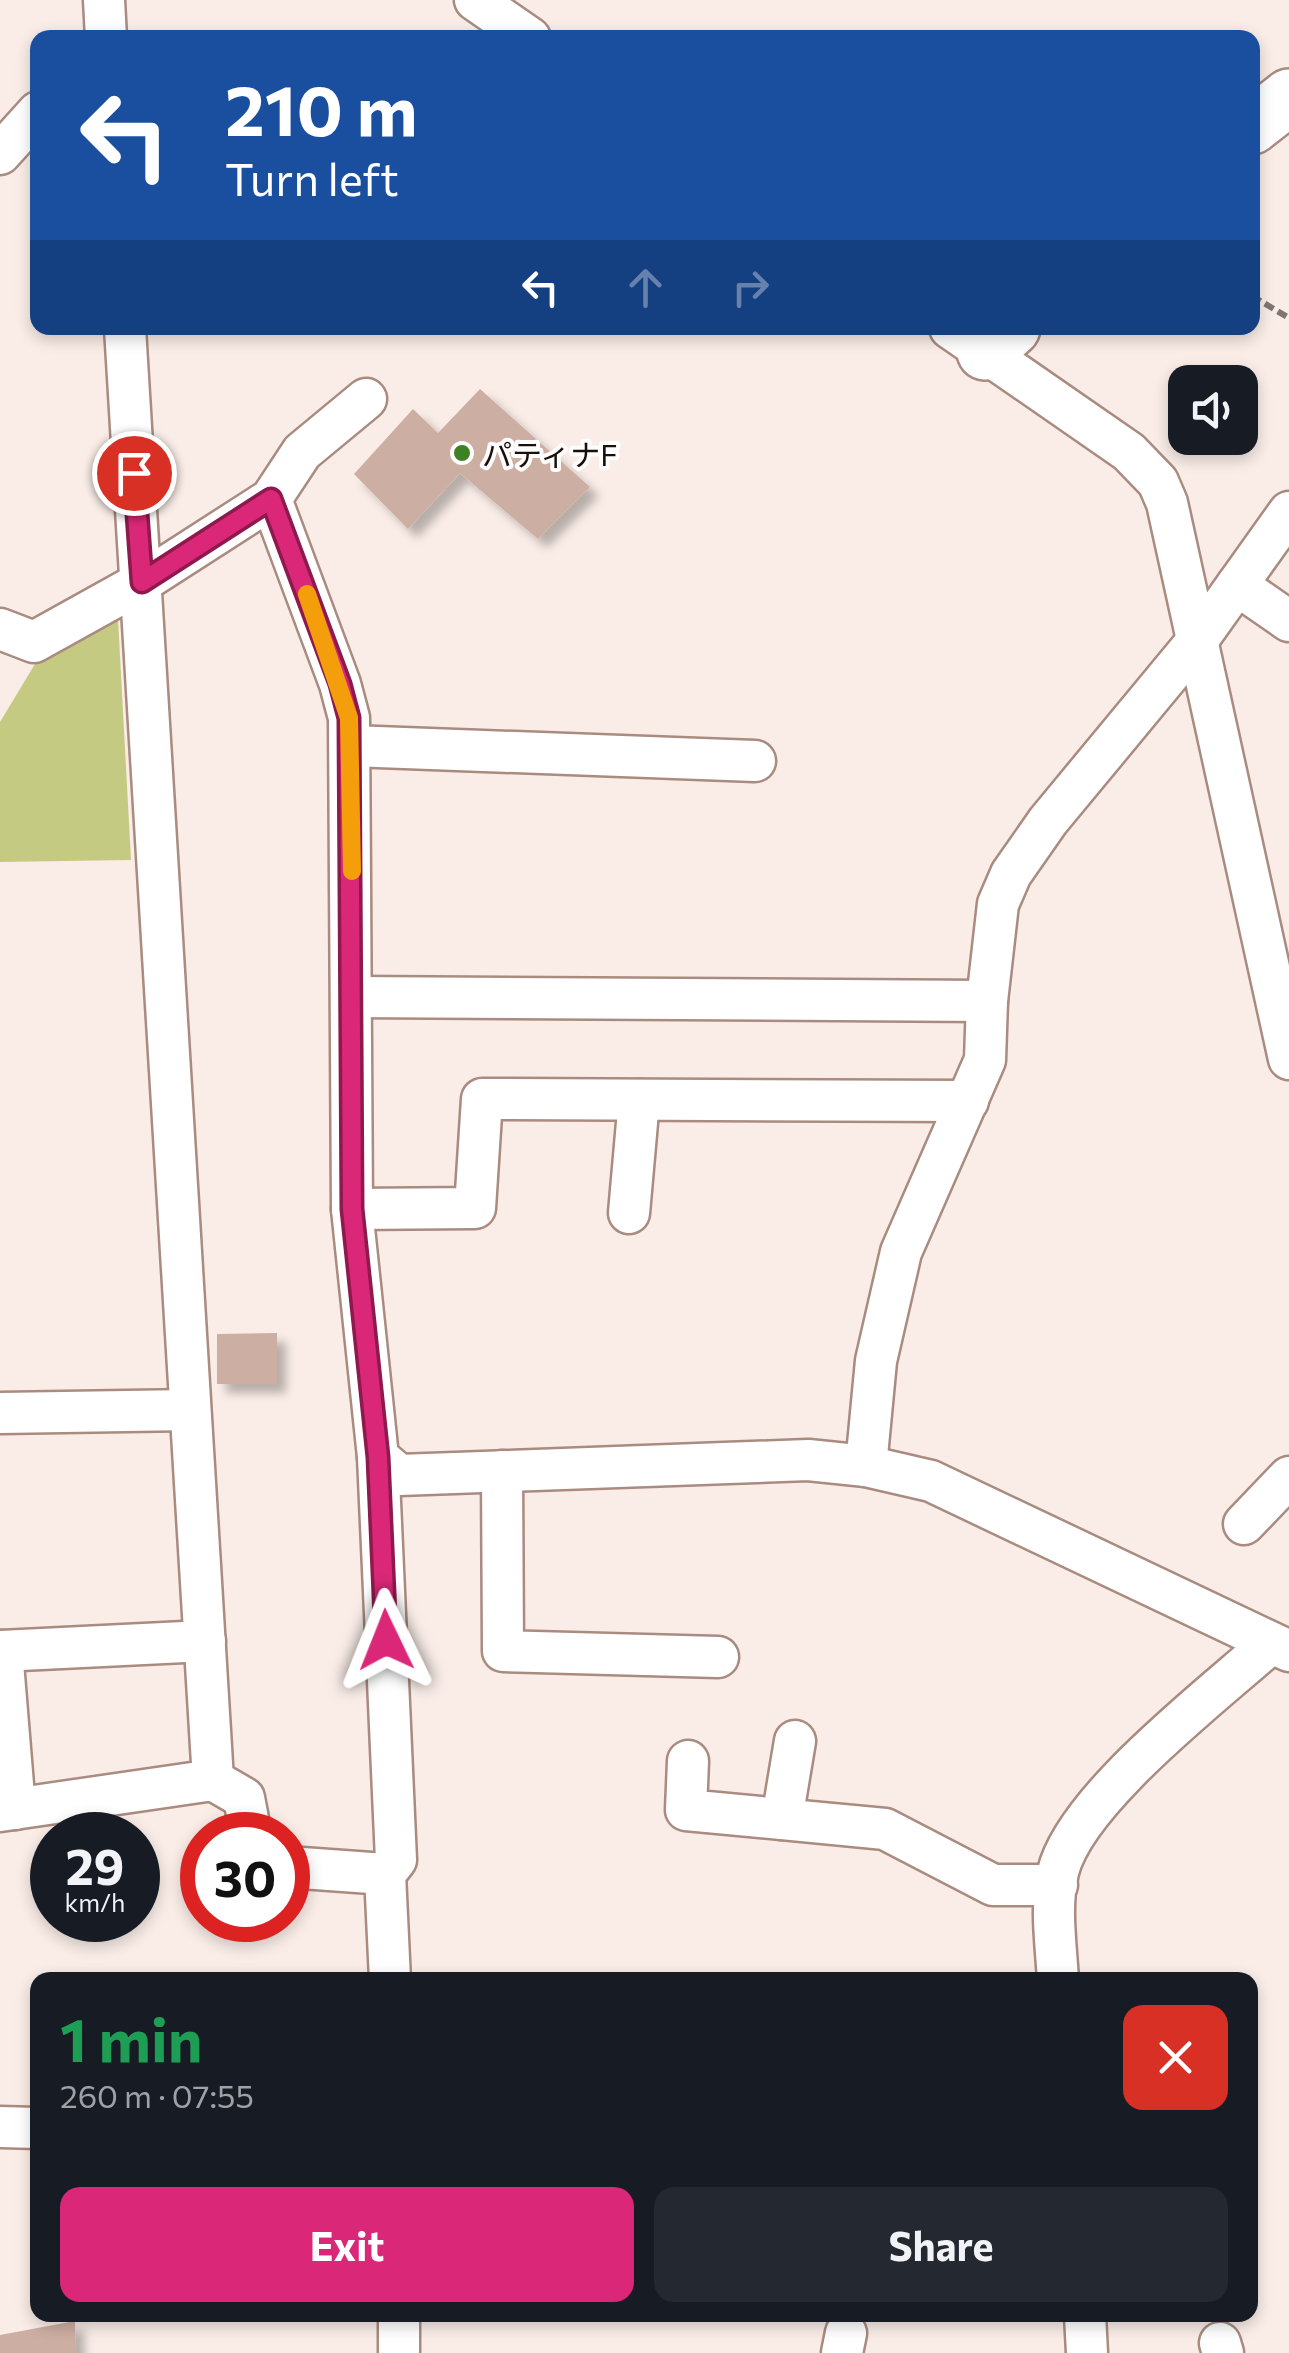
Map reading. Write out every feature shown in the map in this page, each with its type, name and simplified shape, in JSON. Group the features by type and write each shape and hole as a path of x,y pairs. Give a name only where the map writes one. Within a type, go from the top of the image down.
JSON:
{"street":[{"path":"476,0 519,30"},
{"path":"1260,120 1289,96"},
{"path":"0,154 30,121"},
{"path":"125,335 214,1780"},
{"path":"983,336 1130,452 1158,482 1167,504 1289,1059"},
{"path":"0,629 34,642 142,582 271,499 302,452 366,399"},
{"path":"271,499 340,684 352,746 352,1209 378,1457 396,1860 385,1874 390,1972"},
{"path":"866,1466 876,1361 901,1252 985,1060 998,904 1011,874 1048,821 1197,641 1289,512"},
{"path":"1237,585 1289,622"},
{"path":"352,746 754,761"},
{"path":"352,996 987,1001"},
{"path":"352,1209 475,1208 482,1099 968,1101"},
{"path":"629,1213 639,1100"},
{"path":"0,1413 190,1410"},
{"path":"378,1457 399,1475 808,1460 866,1466 931,1480 1280,1647 1123,1776 1075,1834 1058,1871 1054,1908 1058,1972"},
{"path":"502,1471 503,1652 718,1657"},
{"path":"1244,1524 1289,1477"},
{"path":"205,1642 1,1651 8,1810 214,1780 244,1798 247,1812"},
{"path":"782,1819 795,1740"},
{"path":"688,1760 686,1810 885,1829 993,1885 1057,1885"},
{"path":"310,1869 385,1874"},
{"path":"0,2128 30,2128"},
{"path":"399,2322 399,2353"},
{"path":"1085,2322 1088,2353"}],"path":[{"path":"1260,301 1289,318"}],"green space":[{"path":"118,619 131,860 0,862 0,722 35,664"}],"building":[{"name":"パティナF","path":"480,389 590,487 538,539 460,473 408,529 354,474 413,409 438,433"},
{"path":"277,1333 277,1384 217,1384 217,1334"},
{"path":"75,2322 76,2353 0,2353 0,2335"}],"slow traffic":[{"path":"307,594 349,718 352,871"}],"place":[{"name":"パティナF","path":"462,453"}],"route":[{"path":"134,473 142,582 271,499 349,718 352,1209 378,1457 386,1640"}]}
